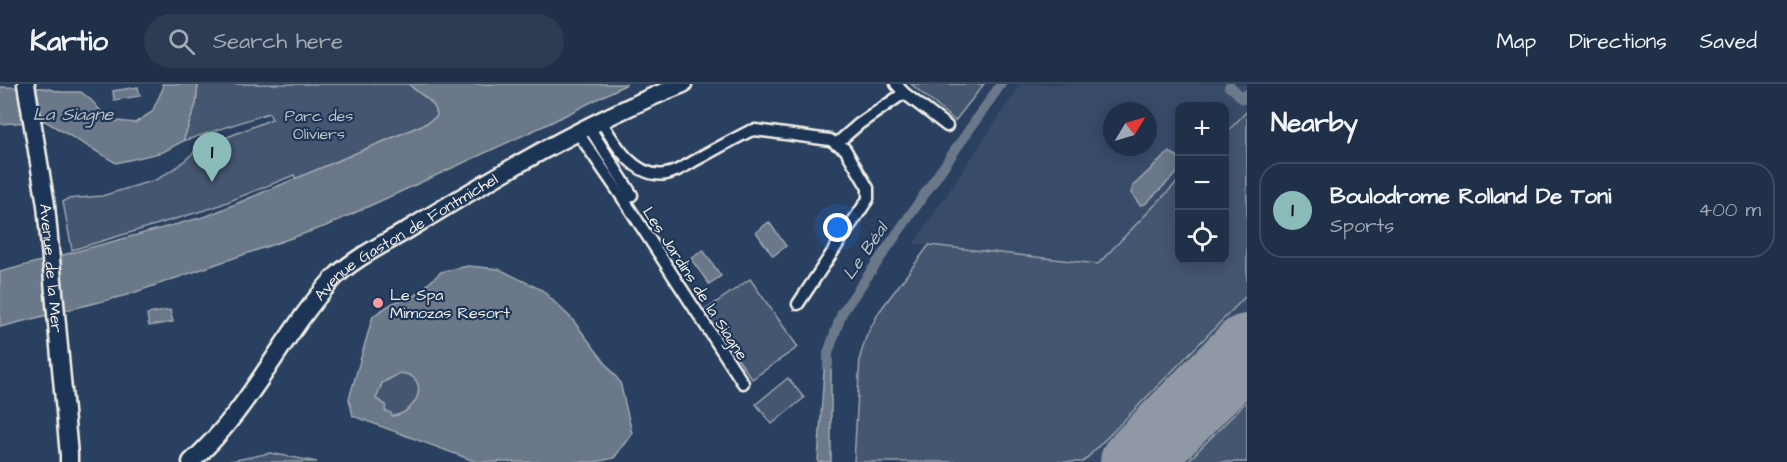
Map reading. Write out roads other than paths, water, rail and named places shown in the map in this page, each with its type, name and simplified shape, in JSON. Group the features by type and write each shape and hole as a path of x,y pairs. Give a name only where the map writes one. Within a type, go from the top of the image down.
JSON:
{"main road":[{"name":"Avenue de la Mer","path":"26,84 46,205 70,460"},
{"name":"Avenue Gaston de Fontmichel","path":"191,462 204,450 247,398 335,276 468,192 589,127 683,84"}],"street":[{"path":"896,84 904,93 947,126"},
{"path":"836,144 859,124 904,93"},
{"path":"589,127 631,161 642,168 661,174 676,171 755,130 830,140 844,149 868,188 868,199 798,304"},
{"name":"Les Jardins de la Siagne","path":"589,127 632,195 624,200 743,383"}],"water":[{"name":"La Siagne","path":"162,84 198,84 196,104 183,141 163,152 116,163 45,121 0,124 0,87 81,92 109,120 135,123 152,112 163,88"},
{"path":"409,84 627,84 550,123 326,226 127,295 0,327 0,272 207,216 427,123 437,116 436,110 430,101"},
{"path":"138,87 140,96 114,100 113,91"},
{"path":"1169,152 1175,155 1175,175 1145,204 1140,205 1131,193 1133,186"},
{"path":"769,222 786,246 773,256 756,232"},
{"path":"703,250 721,276 709,284 691,259"},
{"path":"468,266 499,269 542,290 572,319 620,382 632,433 614,458 595,462 477,462 353,416 349,399 373,316 393,303 416,295 441,272","holes":["400,373 410,376 419,387 418,395 408,409 392,416 391,413 385,411 386,405 376,399 382,383"]},
{"path":"170,310 173,322 149,326 147,314"},
{"path":"828,353 831,356 831,462 818,462 825,356"}],"waterway":[{"name":"Le Béal","path":"828,365 828,353 842,313 1001,84"},
{"path":"1229,87 1243,99 1247,94"}],"place":[{"name":"Boulodrome Rolland De Toni","path":"212,182"},
{"name":"Le Spa Mimozas Resort","path":"378,303"}],"park label":[{"name":"Parc des Oliviers","path":"319,124"}]}
